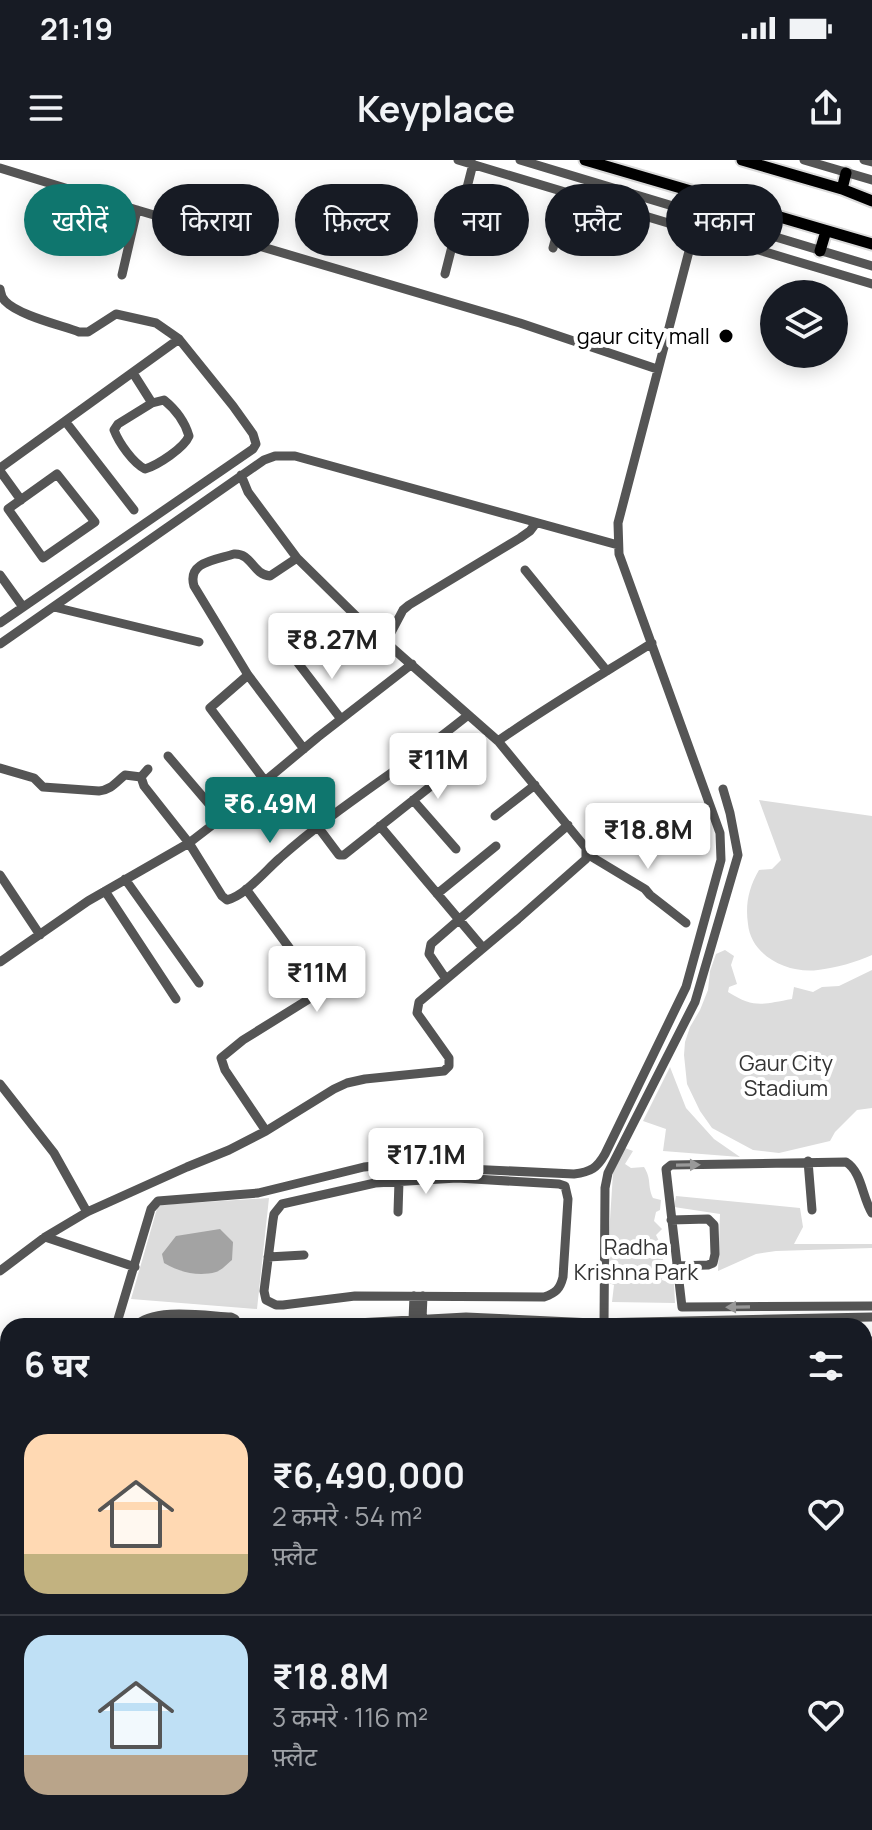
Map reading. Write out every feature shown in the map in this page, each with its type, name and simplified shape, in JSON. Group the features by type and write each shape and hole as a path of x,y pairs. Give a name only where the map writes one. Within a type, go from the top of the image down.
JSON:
{"main road":[{"path":"585,160 872,244"},
{"path":"612,160 629,173"},
{"path":"742,160 842,189 872,201"},
{"path":"842,189 846,173"},
{"path":"820,251 826,231"}],"street":[{"path":"458,160 545,186"},
{"path":"520,160 666,203"},
{"path":"804,160 872,180"},
{"path":"864,160 872,162"},
{"path":"445,274 473,164"},
{"path":"0,168 505,318 657,369"},
{"path":"122,275 137,210"},
{"path":"783,239 872,266"},
{"path":"158,1201 258,1193 384,1165 574,1174 590,1171 599,1164 686,987 721,860 720,833 618,545 618,523 687,256"},
{"path":"778,256 872,284"},
{"path":"0,289 6,302 26,313 79,332 88,332 116,314 156,323 179,339 233,406 253,434 256,444 0,623"},
{"path":"21,500 0,469 179,339"},
{"path":"133,373 152,403"},
{"path":"164,400 170,405 187,428 189,436 186,443 145,469 139,466 114,430 118,424 152,403 164,400"},
{"path":"65,421 134,510"},
{"path":"0,644 241,475 275,456 295,456 618,545"},
{"path":"57,474 95,522 43,558 8,509 21,500 57,474"},
{"path":"0,1271 45,1237 87,1212 229,1150 347,1083 444,1071 449,1066 449,1058 417,1013 419,1002 586,859 586,848 498,741 356,616 297,558 248,492 241,475"},
{"path":"386,642 403,610 409,605 520,538 536,523"},
{"path":"297,558 270,576 259,574 250,561 239,553 200,565 193,571 192,578 248,675 304,749"},
{"path":"525,570 607,671"},
{"path":"0,575 23,607"},
{"path":"54,607 199,642"},
{"path":"498,741 548,706 652,643"},
{"path":"298,663 341,719"},
{"path":"0,962 105,891 189,843 412,664"},
{"path":"248,675 210,708 265,781"},
{"path":"0,768 34,778 43,787 99,791 113,786 125,775 145,773 144,786 189,843 227,900 246,889 343,807 467,716"},
{"path":"168,756 221,818"},
{"path":"318,827 341,856 431,786 412,758"},
{"path":"495,816 535,785"},
{"path":"605,1318 605,1188 608,1173 695,1002 738,855 723,789"},
{"path":"413,800 456,849"},
{"path":"446,979 429,954 429,948 568,825"},
{"path":"380,826 483,948"},
{"path":"437,894 496,846"},
{"path":"587,854 645,889 686,923"},
{"path":"0,875 40,935"},
{"path":"125,879 199,983"},
{"path":"246,889 314,985 309,999 243,1040 221,1058 225,1070 266,1131"},
{"path":"105,891 176,999"},
{"path":"0,1084 54,1153 87,1212"},
{"path":"808,1161 812,1210"},
{"path":"872,1213 855,1169 846,1162 671,1165 666,1169 682,1307 872,1306"},
{"path":"457,1178 559,1184 565,1186 567,1191 563,1277 560,1289 544,1297 355,1296 276,1305 269,1303 265,1297 268,1257 274,1214 282,1204 375,1183 457,1178"},
{"path":"119,1318 151,1209 158,1201 159,1181"},
{"path":"398,1212 399,1181"},
{"path":"671,1220 708,1219 714,1225 713,1263 676,1266"},
{"path":"45,1237 135,1267"},
{"path":"268,1257 304,1255"},
{"path":"418,1296 418,1318"},
{"path":"784,1306 789,1318"},
{"path":"147,1318 176,1314 233,1318"}],"green space":[{"path":"759,800 872,816 872,955 818,970 795,969 773,960 756,945 747,917 750,889 759,870 772,869 781,860"},
{"name":"Gaur City Stadium","path":"725,950 734,956 731,965 737,984 729,987 728,992 752,1003 792,999 794,987 813,992 822,987 839,986 872,970 872,1108 857,1110 830,1141 779,1153 753,1150 712,1128 700,1111 687,1084 685,1042 708,990 716,954"},
{"path":"670,1067 686,1108 714,1139 740,1157 663,1151 666,1129 643,1121"},
{"name":"Radha Krishna Park","path":"625,1148 633,1151 625,1164 631,1168 644,1167 653,1198 661,1200 654,1221 662,1229 656,1235 659,1241 668,1242 671,1256 663,1258 662,1280 674,1284 675,1303 612,1302 614,1285 606,1282 613,1173"},
{"path":"676,1196 800,1208 803,1227 794,1244 872,1244 872,1248 776,1251 756,1254 718,1271 720,1214 674,1207"},
{"path":"269,1198 257,1309 131,1299 158,1205"}],"shaded area":[{"path":"220,1229 233,1242 232,1260 220,1270 196,1274 164,1263 162,1254 176,1236"}],"place":[{"name":"gaur city mall","path":"726,336"}]}
